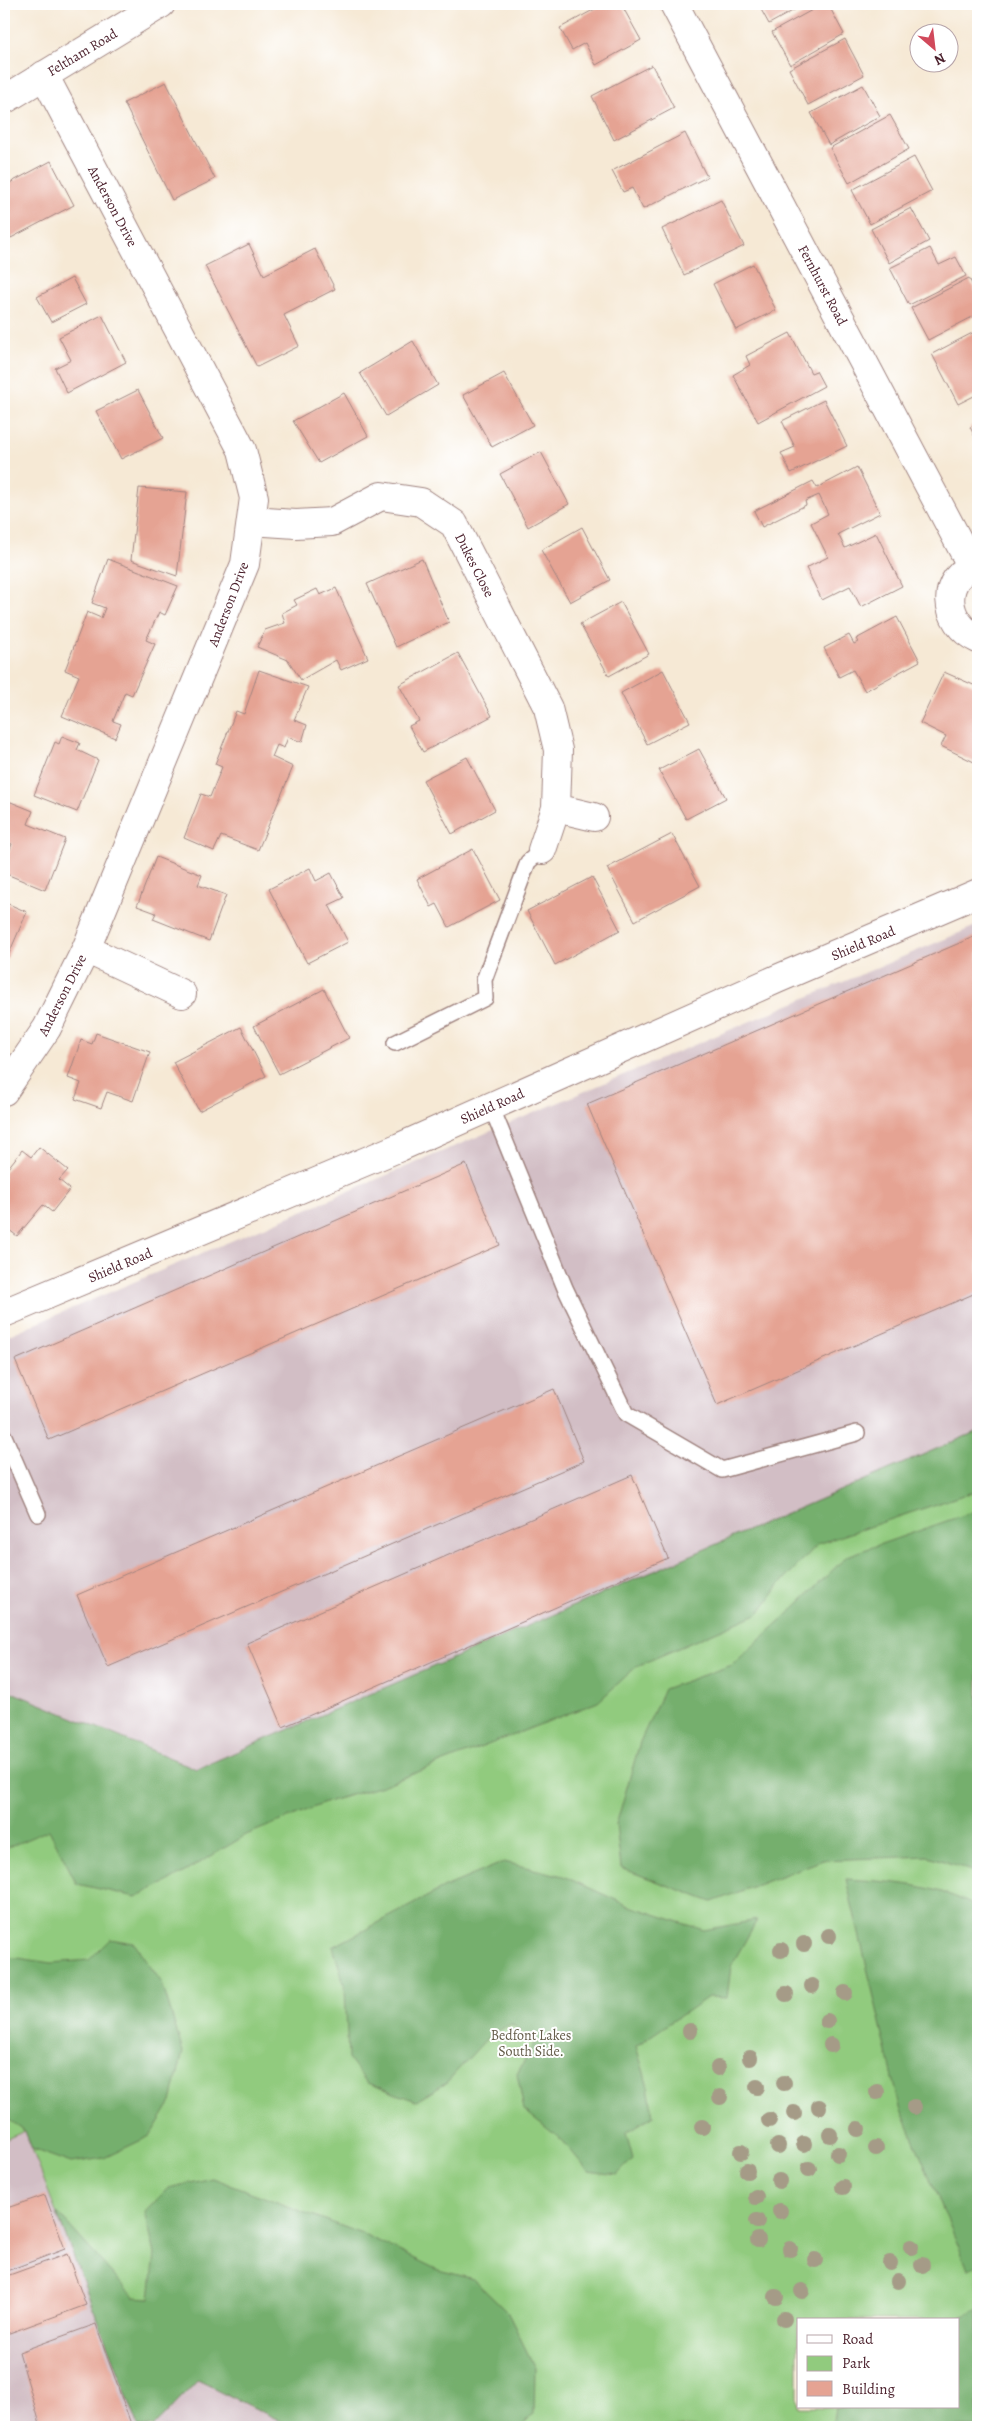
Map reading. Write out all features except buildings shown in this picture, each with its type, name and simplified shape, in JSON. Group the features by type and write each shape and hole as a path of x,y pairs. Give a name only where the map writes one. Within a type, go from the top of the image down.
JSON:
{"street":[{"name":"Feltham Road","path":"4,100 161,4"},
{"name":"Fernhurst Road","path":"674,4 975,566 961,574 954,585 950,598 951,611 957,623 966,633 978,639"},
{"name":"Anderson Drive","path":"4,1091 47,1028 86,949 245,564 254,498 242,450 44,75"},
{"name":"Dukes Close","path":"251,521 296,524 332,522 381,496 421,502 454,524 548,708 558,750 556,808 542,850"},
{"path":"556,808 594,817"},
{"name":"Shield Road","path":"4,1314 491,1106 768,983 978,893"},
{"name":"Anderson Drive","path":"86,949 182,994"}],"lane":[{"path":"395,1044 485,998 484,980 528,862 542,850"},
{"path":"491,1106 565,1288 626,1414 722,1470 857,1433"},
{"path":"4,1436 38,1514"}],"shaded area":[{"path":"978,925 978,1431 197,1769 4,1689 4,1337"},
{"path":"25,2131 139,2427 4,2427 4,2140"},
{"path":"198,2380 293,2427 153,2427"}],"green space":[{"name":"Bedfont Lakes South Side.","path":"978,1431 978,2427 293,2427 198,2380 153,2427 139,2427 25,2131 4,2140 4,1689 197,1769"},
{"path":"978,1431 978,1490 818,1544 779,1585 759,1613 637,1666 598,1702 382,1786 330,1801 246,1835 173,1879 136,1897 77,1884 49,1830 4,1849 4,1689 197,1769"},
{"path":"978,1510 978,1873 929,1856 823,1860 712,1902 621,1868 616,1825 640,1742 664,1689 732,1665 786,1616 847,1556"},
{"path":"504,1862 563,1876 627,1905 704,1930 757,1920 731,1966 727,1998 708,1997 636,2046 648,2086 653,2116 626,2133 633,2159 617,2175 588,2171 563,2141 524,2110 517,2074 536,2040 511,2024 490,2035 445,2084 416,2101 367,2083 348,2058 345,1987 333,1947 445,1887"},
{"path":"846,1879 898,1883 931,1889 978,1908 978,2265 968,2269 900,2107"},
{"path":"110,1939 134,1943 162,1983 183,2052 171,2102 150,2136 104,2158 71,2163 32,2149 25,2131 4,2117 4,1958 51,1963 89,1960"},
{"path":"213,2178 368,2236 436,2269 473,2279 508,2313 535,2368 534,2414 521,2427 293,2427 198,2380 153,2427 139,2427 56,2211 133,2297 150,2298 155,2254 145,2212 168,2188"},
{"path":"978,2309 978,2427 832,2427 835,2408 960,2408 959,2318"}]}
